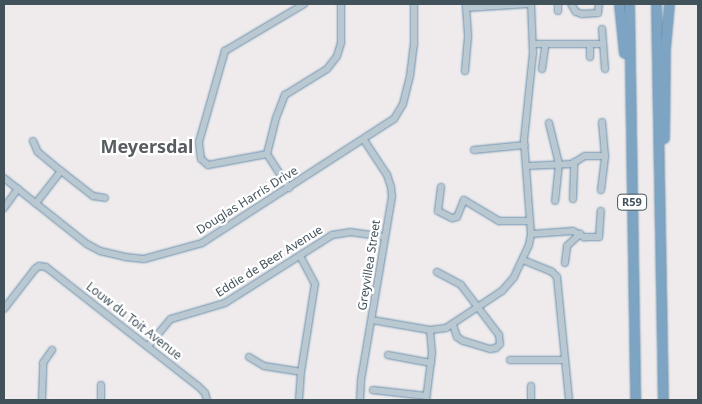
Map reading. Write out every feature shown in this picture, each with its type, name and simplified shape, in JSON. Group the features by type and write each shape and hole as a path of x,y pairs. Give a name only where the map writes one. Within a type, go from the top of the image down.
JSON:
{"highway":[{"path":"619,4 630,91"},
{"name":"R59","path":"628,4 635,400"},
{"name":"R59","path":"656,4 663,400"},
{"path":"660,238 664,221 665,48 669,4"}],"street":[{"path":"267,154 208,165 201,159 199,142 225,51 304,4"},
{"path":"289,188 267,154 285,94 327,69 337,56 341,38 341,4"},
{"name":"Douglas Harris Drive","path":"4,178 96,249 125,257 144,259 202,243 394,119 403,104 414,45 414,4"},
{"path":"372,320 430,330 453,325 511,282 523,260 531,234 524,129 533,46 530,4 466,6 468,42 465,71"},
{"path":"558,4 558,11"},
{"path":"571,4 576,12 582,14 598,13 599,4"},
{"path":"602,29 605,70"},
{"path":"590,44 590,57"},
{"path":"533,46 603,44"},
{"path":"542,69 546,46"},
{"path":"549,122 558,164 555,201"},
{"path":"601,190 605,156 602,122"},
{"name":"Greyvillea Street","path":"360,400 392,187 364,140"},
{"path":"32,141 38,152 93,196 105,198"},
{"path":"474,150 525,146"},
{"path":"526,166 574,162 587,155 605,156"},
{"path":"573,199 574,162"},
{"path":"36,203 61,171"},
{"path":"441,188 438,210 455,218 464,200 498,221 530,221"},
{"path":"4,208 18,189"},
{"path":"531,234 573,231 586,237 600,236 601,211"},
{"name":"Eddie de Beer Avenue","path":"148,346 171,320 225,303 339,233 350,232 385,237"},
{"path":"566,263 567,246 580,234"},
{"path":"299,400 301,372 315,284 300,256"},
{"path":"523,260 552,272 556,277 569,400"},
{"name":"Louw du Toit Avenue","path":"5,305 35,269 41,266 49,268 202,390 208,400"},
{"path":"438,272 459,283 500,338 498,347 490,349 460,340 453,325"},
{"path":"373,390 427,398 431,363 430,330"},
{"path":"42,400 43,363 52,350"},
{"path":"388,356 431,363"},
{"path":"249,357 264,366 301,372"},
{"path":"510,360 564,360"},
{"path":"101,400 102,385"},
{"path":"531,386 531,400"}],"district":[{"name":"Meyersdal","path":"147,146"}]}
